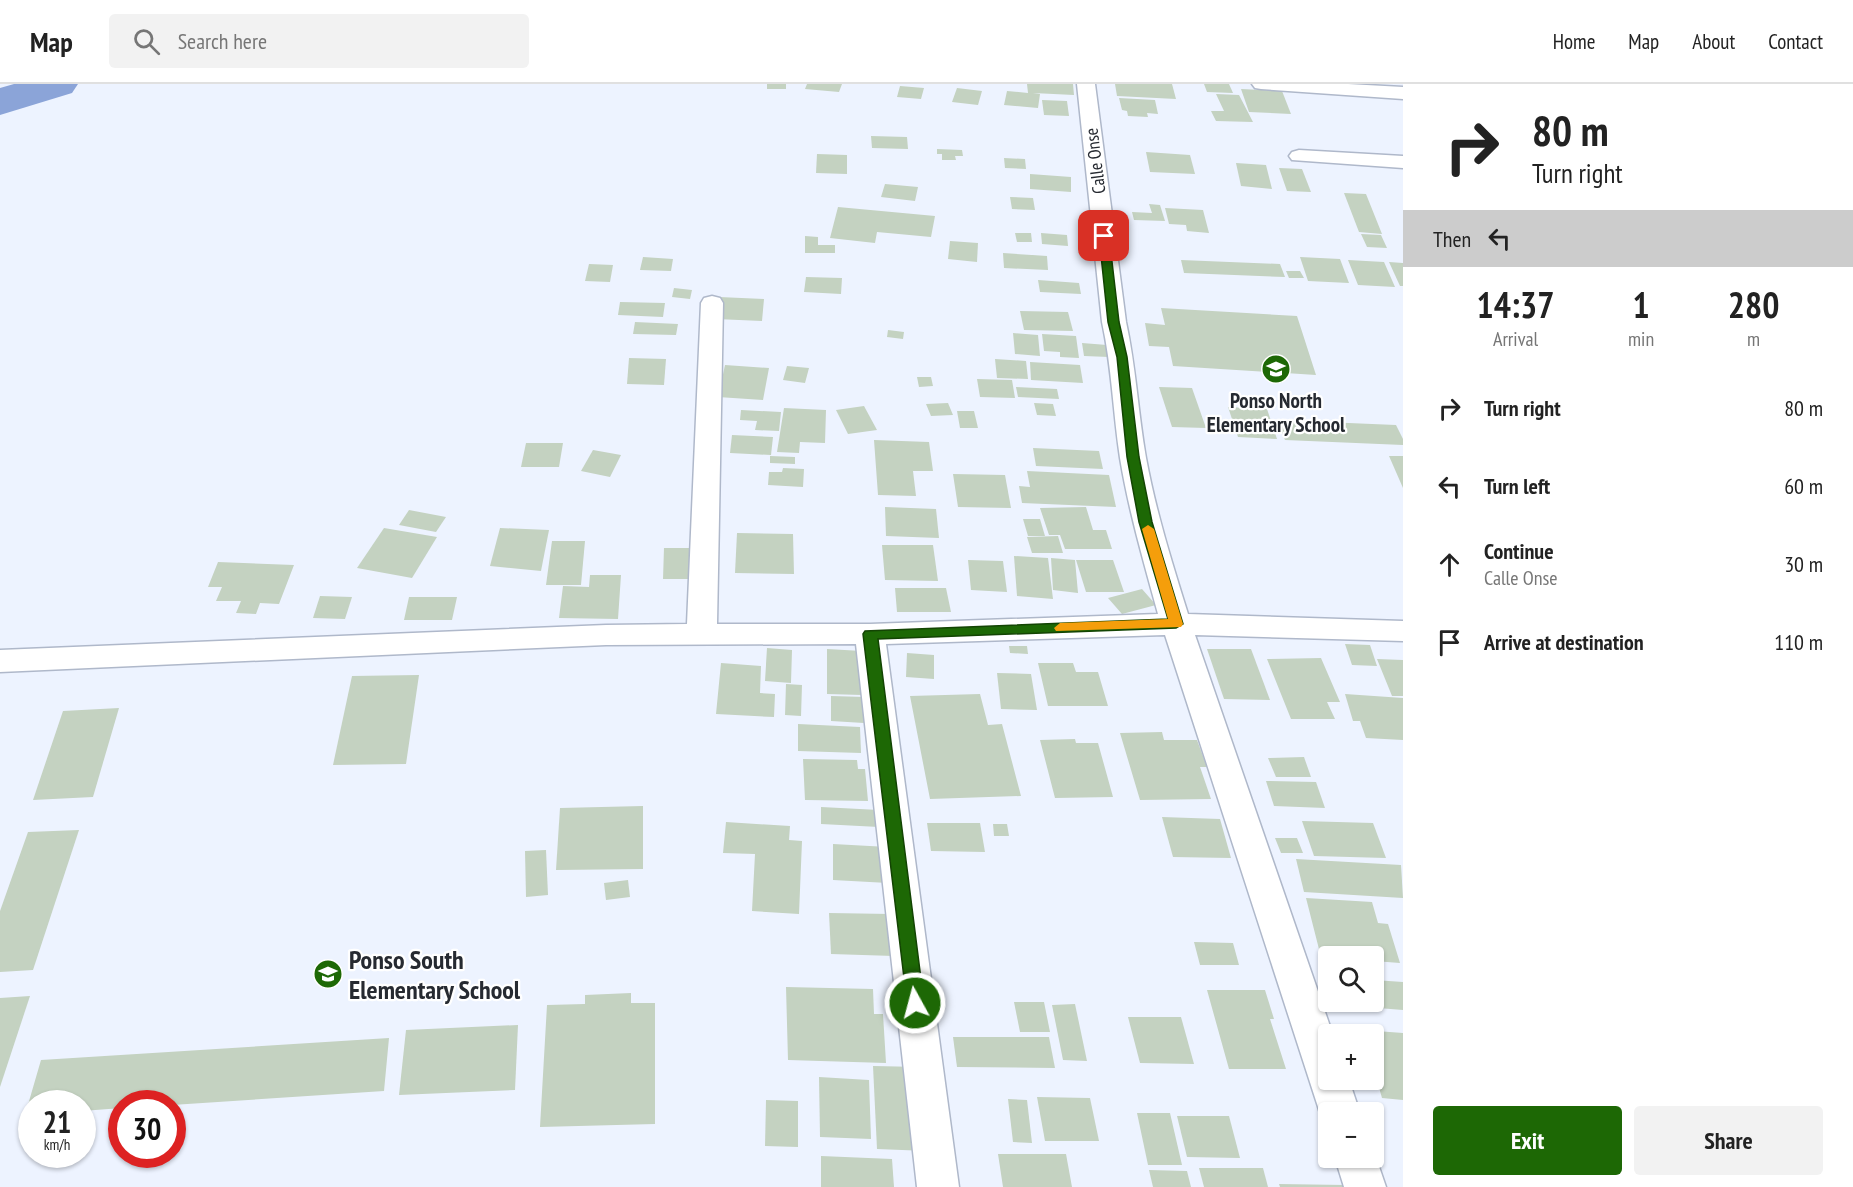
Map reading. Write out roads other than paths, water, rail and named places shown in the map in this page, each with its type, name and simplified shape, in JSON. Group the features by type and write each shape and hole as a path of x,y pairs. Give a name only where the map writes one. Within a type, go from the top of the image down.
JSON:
{"street":[{"name":"Calle Onse","path":"1086,84 1114,322 1122,357 1133,457 1146,522 1176,624 1318,1046"},
{"path":"1261,84 1332,86 1403,93"},
{"path":"1299,156 1403,162"},
{"path":"702,635 712,303"},
{"path":"0,661 606,635 870,634 1176,624 1403,631"},
{"path":"870,634 938,1187"},
{"path":"1359,1168 1365,1187"}],"waterway":[{"path":"0,102 57,84"}],"place":[{"name":"Ponso North Elementary School","path":"1276,369"},
{"name":"Ponso South Elementary School","path":"328,974"}]}
